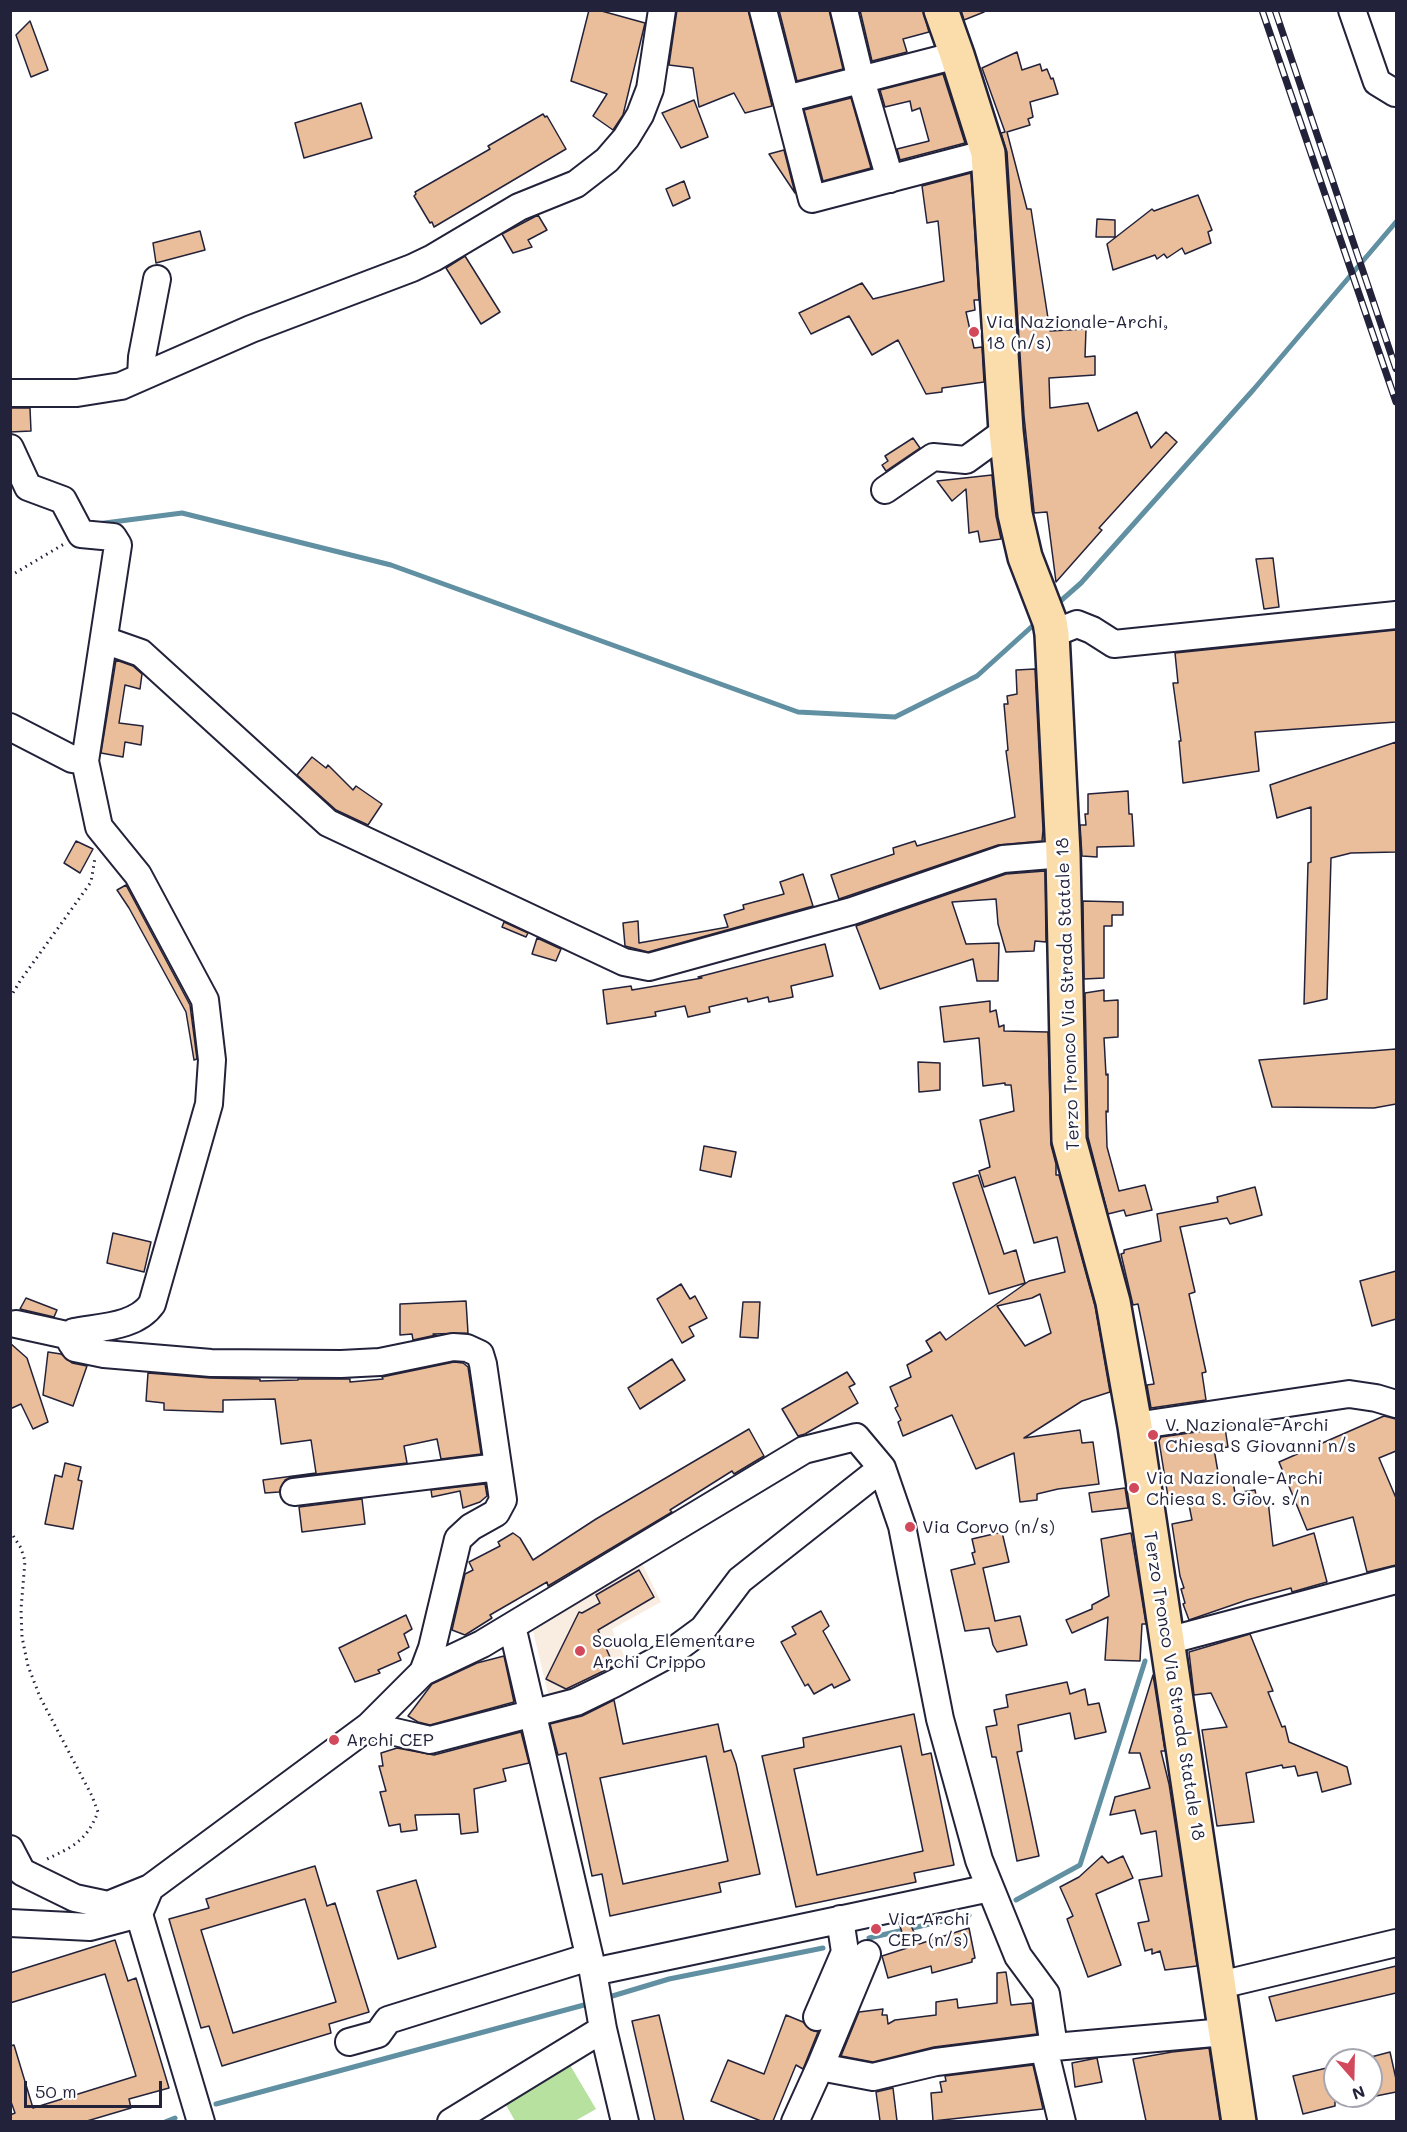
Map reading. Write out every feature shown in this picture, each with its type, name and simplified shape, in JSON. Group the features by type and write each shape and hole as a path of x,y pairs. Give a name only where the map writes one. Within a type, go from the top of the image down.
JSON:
{"main road":[{"name":"Terzo Tronco Via Strada Statale 18","path":"941,10 988,153 1006,431 1015,514 1025,556 1051,627 1063,854 1069,1140 1113,1302 1135,1426 1239,2121"}],"street":[{"path":"10,393 86,392 121,386 251,329 412,268 519,207 576,184 607,160 626,138 640,115 650,89 662,10"},
{"path":"763,10 812,199 988,153"},
{"path":"843,10 890,179"},
{"path":"1352,10 1377,82 1396,92"},
{"path":"786,99 957,55"},
{"path":"141,376 142,357 158,279"},
{"path":"885,490 933,457 966,460 1006,431"},
{"path":"10,448 28,487 63,500 81,534 113,537 118,545 85,761 99,827 138,875 205,1000 212,1060 209,1104 152,1304 145,1314 136,1319 74,1332 71,1342 75,1348 104,1354 211,1364 380,1362 453,1347 467,1348 480,1354 503,1500 496,1513 471,1527 458,1539 433,1661"},
{"path":"1051,627 1077,624 1092,630 1114,644 1396,615"},
{"path":"104,640 141,653 328,824 624,962 649,967 852,910 1003,859 1063,854"},
{"path":"10,726 72,759 85,761"},
{"path":"16,1324 71,1336"},
{"path":"1135,1426 1349,1394 1396,1404"},
{"path":"10,1849 22,1872 75,1898 108,1905 150,1888 369,1726 433,1661 482,1644 804,1450 856,1437 882,1467 902,1526 940,1719 979,1860 1018,1956 1046,1994 1049,2048 1062,2121"},
{"path":"294,1492 498,1467"},
{"path":"369,1726 430,1740 576,1702 669,1654 703,1629 740,1581 882,1467"},
{"path":"1167,1641 1396,1580"},
{"path":"512,1626 625,2121"},
{"path":"150,1888 139,1914 201,2121"},
{"path":"348,2043 378,2034 388,2020 591,1965 840,1919 990,1888"},
{"path":"10,1923 90,1927 139,1914"},
{"path":"817,2017 845,1952 840,1919"},
{"path":"1220,1985 1396,1943"},
{"path":"795,2121 867,1954"},
{"path":"451,2121 603,2029"},
{"path":"820,2067 873,2077 936,2062 1049,2048 1225,2032"}],"path":[{"path":"10,576 81,534"},
{"path":"10,998 91,882 99,827"},
{"path":"10,1531 21,1548 25,1561 21,1609 22,1637 27,1666 40,1697 92,1796 98,1812 90,1830 73,1847 22,1872"}],"shaded area":[{"name":"Scuola Elementare Archi Crippo","path":"642,1563 661,1602 612,1629 631,1670 550,1702 533,1631"}],"green space":[{"path":"570,2065 596,2109 575,2121 515,2121 505,2103"}],"building":[{"path":"589,10 598,10 645,23 623,115 613,130 593,116 607,94 571,81"},
{"path":"677,10 748,10 772,106 745,113 734,93 699,107 693,68 669,65"},
{"path":"779,10 829,10 843,69 797,81"},
{"path":"860,10 923,10 929,32 903,39 907,52 872,61"},
{"path":"961,10 984,10 984,12 964,20"},
{"path":"30,21 48,70 31,77 16,35"},
{"path":"1017,52 1022,70 1040,64 1042,71 1047,69 1051,79 1053,78 1058,94 1030,102 1033,117 1028,119 1030,125 1007,132 1027,209 1031,209 1050,331 1086,329 1085,357 1095,356 1095,375 1049,378 1050,408 1088,403 1098,431 1137,412 1151,448 1166,432 1177,442 1099,528 1102,530 1056,582 1047,512 1034,513 1024,416 1007,152 1001,133 1005,132 982,68"},
{"path":"943,74 965,143 900,160 897,149 929,141 920,108 912,111 910,101 885,107 880,90"},
{"path":"851,98 871,168 823,181 804,110"},
{"path":"694,100 708,137 681,148 662,113"},
{"path":"361,103 372,138 304,158 295,123"},
{"path":"543,114 547,116 566,149 434,227 432,222 430,223 414,196 415,192 490,149 488,146"},
{"path":"784,150 795,193 769,154"},
{"path":"971,173 979,300 974,300 975,310 966,312 974,348 982,347 984,382 942,388 942,392 926,394 898,340 872,355 849,316 811,334 799,313 862,283 873,299 944,281 938,221 927,223 922,186"},
{"path":"684,181 690,198 673,206 666,189"},
{"path":"1198,195 1212,230 1208,232 1211,243 1185,254 1182,248 1167,258 1164,254 1157,259 1155,255 1113,270 1107,244 1152,209 1154,211"},
{"path":"538,215 547,230 528,240 532,247 513,253 502,234"},
{"path":"1097,219 1115,220 1115,237 1096,237"},
{"path":"200,231 205,250 156,263 153,243"},
{"path":"465,256 500,312 481,324 446,268"},
{"path":"10,408 30,408 31,431 10,432"},
{"path":"913,438 920,448 886,471 882,465 888,461 885,456"},
{"path":"992,475 1001,539 980,542 978,531 969,533 966,489 952,501 937,481"},
{"path":"1273,558 1279,607 1264,609 1256,559"},
{"path":"1396,630 1396,722 1255,732 1259,771 1183,783 1179,741 1181,741 1173,683 1178,683 1175,653"},
{"path":"116,660 133,666 142,674 140,689 125,685 119,723 143,726 141,745 125,742 123,757 101,753"},
{"path":"1035,669 1042,841 998,845 839,899 831,875 894,854 893,848 915,841 917,846 1015,817 1006,751 1008,750 1004,704 1008,704 1007,696 1017,694 1016,670"},
{"path":"1396,742 1396,852 1351,853 1331,858 1327,999 1304,1004 1308,863 1311,862 1311,807 1277,818 1270,785"},
{"path":"312,757 326,768 328,765 353,790 356,786 382,804 368,825 336,810 297,775"},
{"path":"1128,791 1134,846 1097,847 1097,857 1082,856 1080,825 1086,825 1088,794"},
{"path":"76,841 93,849 80,873 64,863"},
{"path":"1045,871 1046,942 1035,941 1034,951 1006,952 998,924 996,899 952,902 966,944 999,943 998,981 977,981 973,959 880,989 856,926 1006,874"},
{"path":"803,874 813,906 648,952 625,946 623,923 638,921 639,943 728,927 724,915 744,909 743,905 784,894 780,882"},
{"path":"126,885 190,1005 197,1059 194,1060 186,1012 117,890"},
{"path":"1083,901 1123,902 1123,915 1112,915 1112,926 1104,926 1104,978 1084,979"},
{"path":"504,922 528,933 526,937 502,927"},
{"path":"537,938 561,949 556,961 532,954"},
{"path":"825,944 833,976 791,986 793,997 769,1002 768,997 748,1002 747,998 709,1007 710,1012 688,1017 685,1006 655,1012 656,1016 607,1024 603,990 631,986 632,990 702,978 698,977"},
{"path":"1104,990 1104,1001 1118,1000 1118,1037 1104,1038 1106,1075 1108,1074 1107,1147 1119,1191 1145,1185 1152,1210 1126,1216 1124,1210 1108,1214 1088,1137 1085,993"},
{"path":"990,1001 990,1012 996,1010 999,1027 1004,1025 1004,1031 1048,1032 1051,1145 1056,1164 1056,1175 1059,1175 1095,1306 1110,1392 1082,1401 1024,1438 1080,1430 1082,1443 1093,1442 1099,1484 1058,1489 1037,1494 1037,1500 1020,1502 1014,1453 976,1469 952,1415 903,1436 898,1422 901,1420 895,1408 898,1406 890,1387 911,1377 907,1365 932,1351 926,1341 940,1332 946,1340 1029,1281 1065,1272 1057,1237 1034,1243 1015,1177 984,1187 979,1171 990,1167 980,1120 1014,1111 1011,1085 1005,1085 1005,1083 983,1086 979,1038 944,1042 940,1007","holes":["1040,1294 1051,1333 1025,1346 997,1306"]},
{"path":"1396,1049 1396,1104 1374,1108 1272,1107 1259,1060"},
{"path":"918,1062 940,1063 940,1090 919,1092"},
{"path":"704,1146 736,1152 731,1177 700,1170"},
{"path":"978,1175 1004,1254 1016,1250 1025,1283 989,1294 953,1183"},
{"path":"1255,1187 1262,1215 1230,1224 1227,1218 1180,1227 1195,1292 1189,1294 1206,1372 1202,1373 1206,1400 1151,1408 1147,1385 1154,1384 1138,1304 1133,1305 1121,1254 1124,1250 1161,1241 1157,1214 1218,1202 1217,1197"},
{"path":"113,1233 151,1242 144,1272 107,1263"},
{"path":"1396,1271 1396,1319 1372,1326 1360,1281"},
{"path":"681,1284 690,1299 695,1296 707,1318 689,1327 694,1336 682,1343 657,1299"},
{"path":"26,1298 57,1310 54,1317 20,1309"},
{"path":"466,1301 468,1333 433,1334 436,1335 413,1340 412,1334 400,1335 400,1304"},
{"path":"743,1302 760,1302 758,1338 740,1337"},
{"path":"10,1343 27,1358 48,1422 33,1429 21,1404 10,1409"},
{"path":"48,1352 61,1354 72,1363 87,1366 73,1406 43,1395"},
{"path":"672,1359 685,1380 640,1409 628,1388"},
{"path":"454,1362 463,1363 468,1367 481,1454 441,1459 437,1439 404,1446 407,1463 292,1477 285,1480 279,1492 265,1493 263,1480 316,1473 311,1440 281,1444 275,1399 223,1400 223,1412 164,1410 164,1403 146,1401 148,1373 260,1379 260,1381 350,1379 350,1382 383,1379 382,1377"},
{"path":"847,1372 855,1384 849,1387 858,1403 798,1436 782,1409"},
{"path":"1384,1416 1396,1419 1396,1451 1379,1458 1396,1498 1396,1565 1367,1572 1353,1517 1307,1530 1279,1462"},
{"path":"1225,1428 1228,1447 1214,1449 1219,1478 1232,1476 1235,1493 1255,1490 1257,1500 1268,1500 1273,1546 1314,1533 1327,1582 1292,1592 1291,1588 1247,1600 1189,1620 1183,1604 1185,1603 1181,1589 1184,1588 1172,1524 1192,1520 1188,1500 1169,1503 1159,1441 1161,1437"},
{"path":"749,1429 764,1456 734,1474 732,1471 670,1510 672,1512 548,1586 547,1582 490,1615 492,1618 465,1635 452,1630 465,1574 473,1570 469,1562 500,1546 498,1542 513,1533 520,1538 533,1560 596,1519"},
{"path":"65,1463 81,1467 78,1480 82,1481 73,1529 45,1524 55,1475 62,1477"},
{"path":"485,1484 487,1496 480,1502 463,1508 460,1491 432,1497 431,1490"},
{"path":"1125,1488 1128,1508 1092,1512 1089,1493"},
{"path":"362,1499 365,1524 302,1532 299,1507"},
{"path":"1002,1532 1009,1562 983,1568 995,1621 1020,1616 1027,1645 997,1652 989,1628 965,1631 951,1570 975,1564 972,1539"},
{"path":"1131,1533 1146,1624 1142,1624 1140,1661 1105,1660 1108,1617 1072,1633 1066,1620 1092,1609 1092,1605 1109,1596 1101,1539"},
{"path":"639,1570 654,1597 598,1630 614,1666 566,1689 546,1679 579,1612 582,1613 600,1603 596,1595"},
{"path":"821,1611 829,1626 823,1631 850,1680 834,1688 832,1684 814,1694 808,1684 805,1686 781,1642 796,1634 792,1627"},
{"path":"406,1615 412,1629 404,1634 409,1647 398,1653 401,1660 378,1670 380,1673 355,1682 339,1648"},
{"path":"1250,1634 1273,1691 1268,1692 1282,1727 1285,1726 1289,1742 1347,1767 1351,1784 1322,1792 1317,1772 1298,1776 1295,1766 1283,1768 1282,1765 1246,1773 1254,1822 1217,1826 1202,1730 1227,1727 1211,1693 1194,1695 1189,1652"},
{"path":"504,1656 514,1702 430,1725 408,1716 432,1684 477,1663"},
{"path":"1153,1675 1165,1751 1161,1751 1169,1784 1197,1966 1165,1970 1160,1951 1152,1954 1152,1949 1145,1951 1138,1923 1149,1921 1139,1880 1162,1876 1156,1831 1141,1834 1135,1810 1110,1815 1115,1797 1150,1788 1140,1753 1129,1753"},
{"path":"1067,1682 1070,1694 1085,1689 1088,1705 1099,1703 1106,1732 1075,1739 1070,1713 1018,1725 1022,1751 1017,1752 1039,1856 1017,1861 996,1757 992,1757 986,1727 997,1725 994,1710 1008,1707 1006,1695"},
{"path":"614,1700 623,1744 718,1724 724,1752 731,1750 736,1764 760,1874 719,1883 721,1892 610,1916 602,1874 592,1876 566,1753 558,1755 550,1724 582,1716","holes":["706,1756 728,1861 623,1884 600,1778"]},
{"path":"914,1714 922,1755 931,1753 954,1865 914,1873 916,1882 796,1907 762,1756 804,1747 803,1738","holes":["901,1746 923,1851 817,1875 794,1769"]},
{"path":"521,1732 529,1763 503,1769 506,1781 474,1789 478,1832 461,1834 459,1814 415,1815 417,1830 401,1832 400,1824 389,1826 380,1792 386,1791 379,1766 383,1766 381,1753 397,1748 434,1755"},
{"path":"1102,1856 1108,1863 1123,1856 1133,1878 1096,1894 1121,1965 1088,1977 1067,1919 1073,1916 1060,1887 1079,1877"},
{"path":"315,1866 327,1906 335,1903 369,2012 329,2024 331,2033 222,2066 209,2026 201,2028 169,1919 209,1908 206,1899","holes":["305,1899 336,2002 233,2033 201,1930"]},
{"path":"416,1880 436,1947 398,1959 377,1891"},
{"path":"909,1921 919,1944 969,1928 975,1958 972,1962 932,1973 931,1966 888,1978 882,1956 907,1948 899,1923"},
{"path":"115,1940 128,1981 136,1978 169,2088 129,2099 131,2108 87,2121 10,2121 10,2115 15,2113 10,2099 10,2046 14,2045 33,2108 136,2076 105,1974 10,2003 10,1973"},
{"path":"1396,1966 1396,1993 1276,2021 1269,1997"},
{"path":"1006,1972 1011,2005 1032,2003 1037,2034 934,2047 873,2062 841,2056 859,2012 883,2009 882,2015 887,2015 888,2024 895,2020 936,2015 936,2002 957,1999 958,2008 997,2003 997,1973"},
{"path":"659,2015 684,2121 655,2121 632,2021"},
{"path":"786,2015 818,2032 803,2069 796,2065 773,2121 761,2121 711,2101 728,2060 764,2074"},
{"path":"1209,2048 1220,2121 1146,2121 1133,2059"},
{"path":"1390,2052 1396,2079 1396,2092 1383,2095 1383,2054"},
{"path":"1097,2058 1102,2082 1075,2087 1072,2063"},
{"path":"1033,2065 1043,2109 933,2121 931,2093 942,2092 940,2082 946,2081 945,2076"},
{"path":"1323,2069 1323,2108 1327,2108 1303,2114 1293,2076"},
{"path":"893,2088 897,2121 880,2121 876,2092"}],"waterway":[{"path":"1056,605 1081,583 1254,389 1396,222"},
{"path":"97,524 182,513 391,565 798,712 895,717 977,676 1038,621"},
{"path":"1016,1900 1080,1865 1145,1661"},
{"path":"869,1938 969,1915"},
{"path":"609,1997 669,1979 823,1948"},
{"path":"216,2104 584,2005"},
{"path":"165,2122 175,2118"}],"railway":[{"path":"1262,10 1396,402"},
{"path":"1275,10 1396,369"}],"place":[{"name":"Via Nazionale-Archi, 18 (n/s)","path":"974,332"},
{"name":"V. Nazionale-Archi Chiesa S Giovanni n/s","path":"1153,1435"},
{"name":"Via Nazionale-Archi Chiesa S. Giov. s/n","path":"1134,1488"},
{"name":"Via Corvo (n/s)","path":"910,1527"},
{"name":"Scuola Elementare Archi Crippo","path":"580,1651"},
{"name":"Archi CEP","path":"334,1740"},
{"name":"Via Archi CEP (n/s)","path":"876,1929"}]}
